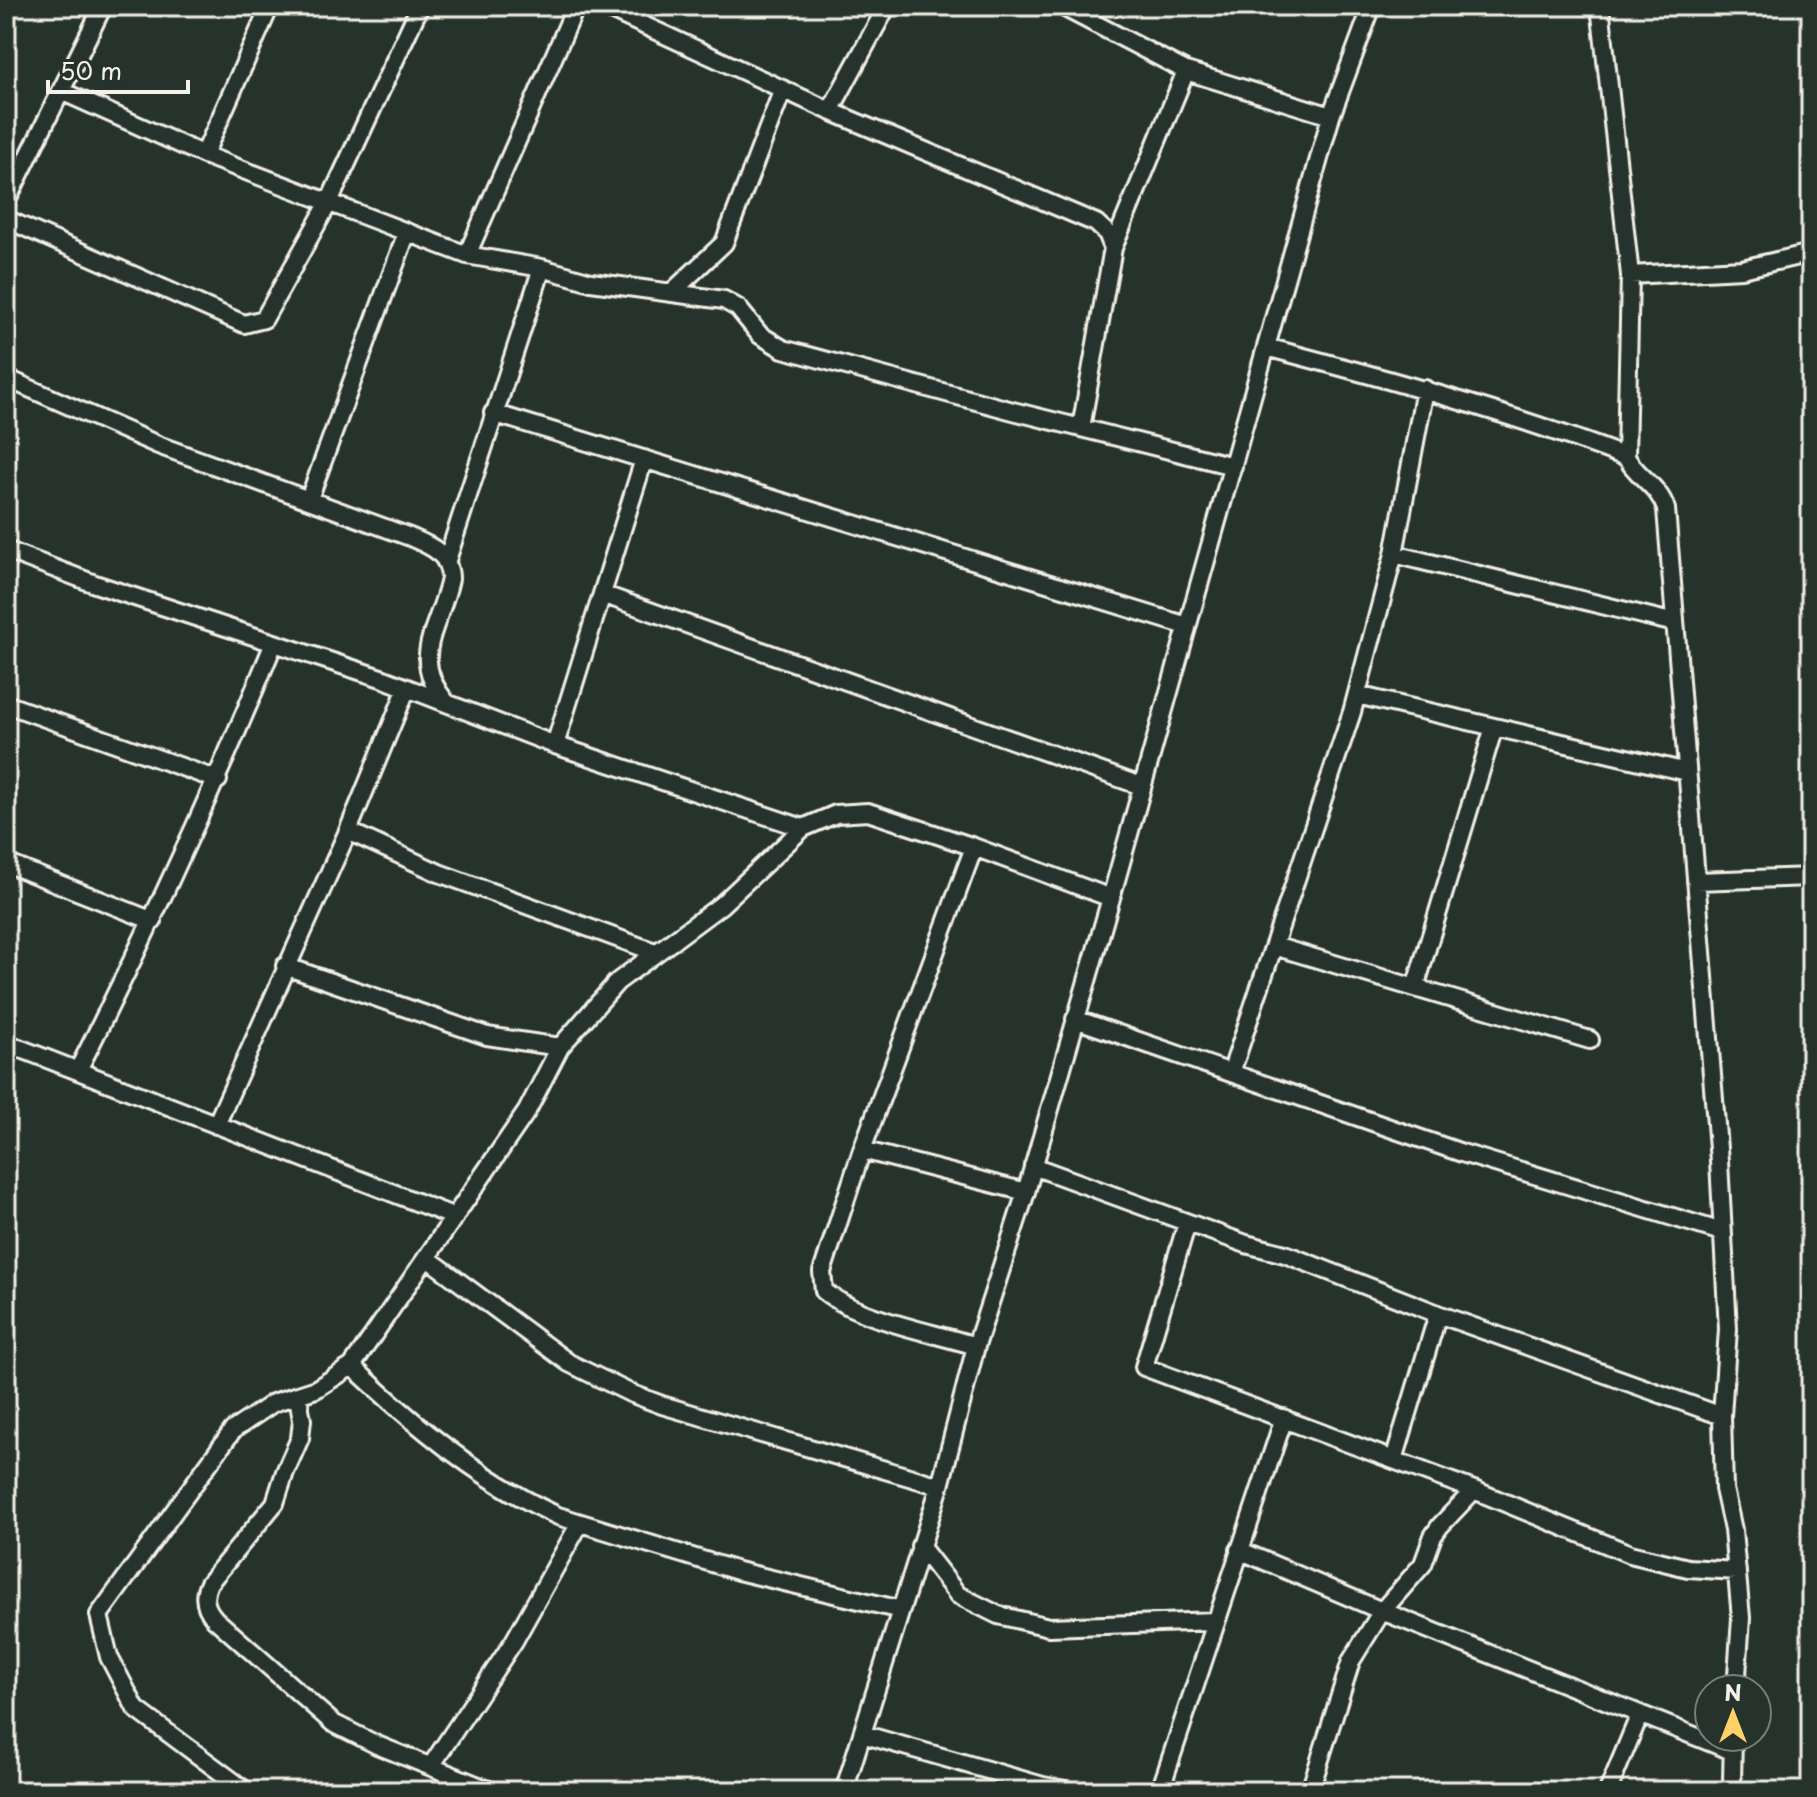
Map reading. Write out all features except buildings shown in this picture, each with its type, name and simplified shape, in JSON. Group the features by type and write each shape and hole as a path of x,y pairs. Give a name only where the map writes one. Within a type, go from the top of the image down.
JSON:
{"street":[{"path":"6,202 103,6"},
{"path":"204,155 270,6"},
{"path":"6,219 244,324 264,319 328,204 420,6"},
{"path":"467,255 576,6"},
{"path":"602,6 830,111 1096,223 1107,233 1113,248"},
{"path":"830,111 887,6"},
{"path":"1061,6 1186,71 1331,116"},
{"path":"844,1791 940,1486 976,1346 1026,1192 1331,116 1372,6"},
{"path":"1600,6 1630,275 1626,457 1632,467 1655,488 1663,502 1675,623 1719,1161 1728,1329 1722,1416 1724,1489 1733,1530 1741,1618 1737,1673"},
{"path":"1081,428 1113,248 1186,71"},
{"path":"671,293 724,243 783,89"},
{"path":"61,91 204,155 467,255 542,268 591,282 732,303 760,335 783,349 1233,466"},
{"path":"309,499 407,232"},
{"path":"1630,275 1742,269 1811,253"},
{"path":"448,704 431,683 427,664 450,579 447,560 542,268"},
{"path":"1266,347 1425,389 1550,428 1626,457"},
{"path":"6,378 158,445 410,537 442,554 447,560"},
{"path":"1231,1073 1357,695 1394,554 1425,389"},
{"path":"493,413 1187,626"},
{"path":"555,745 644,459"},
{"path":"6,550 95,584 407,688 555,745 803,828"},
{"path":"1394,554 1675,623"},
{"path":"602,594 1141,786"},
{"path":"78,1070 153,921 218,780 274,643"},
{"path":"216,1125 348,831 407,688"},
{"path":"1357,695 1687,772"},
{"path":"6,704 218,780"},
{"path":"1415,988 1494,727"},
{"path":"246,1791 136,1709 109,1657 99,1615 233,1430 273,1403 298,1397 352,1366 527,1111 560,1047 617,982 721,905 803,828 836,814 868,812 1111,898"},
{"path":"348,831 439,873 655,952"},
{"path":"974,847 862,1150 822,1272 824,1291 839,1303 976,1346"},
{"path":"6,863 153,921"},
{"path":"1696,881 1811,877"},
{"path":"1274,946 1590,1040"},
{"path":"285,966 487,1036 560,1047"},
{"path":"1075,1019 1462,1153 1722,1232"},
{"path":"6,1043 455,1217"},
{"path":"862,1150 1026,1192"},
{"path":"1033,1166 1246,1244 1285,1254 1438,1314 1722,1416"},
{"path":"1187,1223 1144,1367 1474,1490 1639,1557 1688,1568 1737,1571"},
{"path":"427,1258 569,1363 630,1393 940,1486"},
{"path":"1394,1460 1438,1314"},
{"path":"352,1366 399,1411 531,1504 580,1523 738,1571 901,1610"},
{"path":"298,1397 302,1420 300,1438 275,1503 209,1583 206,1606 215,1619 333,1723 377,1745 491,1791"},
{"path":"1160,1791 1284,1418"},
{"path":"1310,1791 1351,1661 1382,1611 1423,1564 1440,1526 1474,1490"},
{"path":"431,1766 507,1653 580,1523"},
{"path":"920,1546 958,1595 998,1615 1049,1627 1216,1621"},
{"path":"1239,1550 1382,1611 1640,1714 1693,1731"},
{"path":"1608,1791 1640,1714"},
{"path":"862,1734 1071,1791"},
{"path":"1732,1753 1735,1791"}]}
